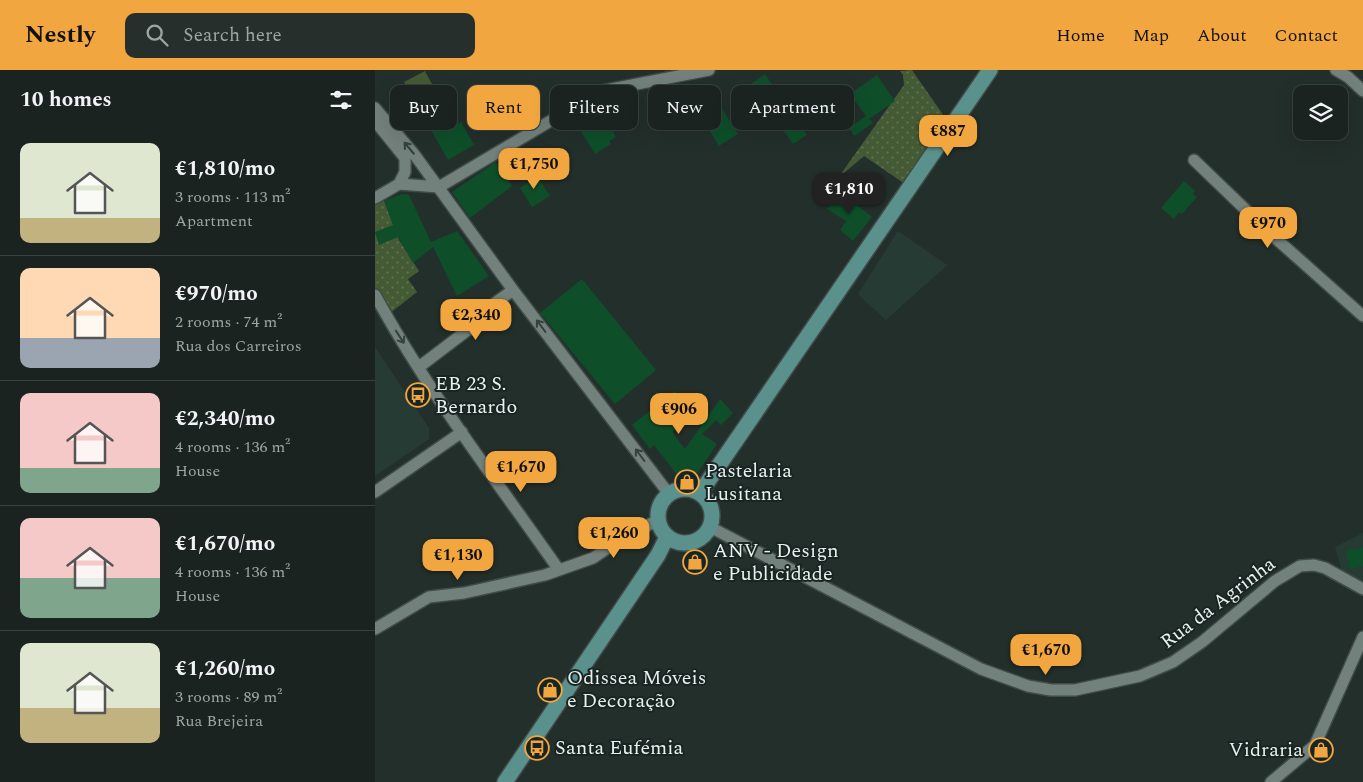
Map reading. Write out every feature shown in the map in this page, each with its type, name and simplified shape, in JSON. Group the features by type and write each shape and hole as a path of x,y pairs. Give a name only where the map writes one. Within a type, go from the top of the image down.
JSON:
{"main road":[{"path":"700,493 990,70"},
{"path":"685,489 700,493 705,498 712,512 710,527 705,534 699,540 683,544 667,537 660,527 658,520 660,505 669,494 685,489"},
{"path":"505,782 657,555 667,537"}],"street":[{"path":"399,184 439,187 601,91 709,70"},
{"path":"1336,70 1363,91"},
{"path":"375,108 414,154 513,290 669,494"},
{"path":"375,121 405,158 405,172 399,184 375,198"},
{"path":"1195,160 1273,236 1363,316"},
{"path":"419,367 473,326 480,314 513,290"},
{"path":"375,296 391,324 462,432 559,570"},
{"path":"375,492 462,432"},
{"path":"375,629 429,597 464,593 545,575 593,558 621,539 658,520"},
{"name":"Rua da Agrinha","path":"710,527 981,669 1028,686 1051,690 1075,690 1140,676 1173,662 1202,642 1275,581 1300,566 1314,565 1325,568 1363,589"},
{"path":"1271,782 1315,745 1363,637"}],"shaded area":[{"path":"898,231 947,265 886,320 858,294"},
{"path":"375,347 429,428 429,439 375,476"},
{"path":"1363,533 1363,584 1343,575 1335,547"}],"green space":[{"path":"912,70 946,119 905,184 864,156 838,178 904,85 903,75 900,71"},
{"path":"425,71 433,85 406,85 404,82"},
{"path":"384,200 399,240 419,271 408,279 417,292 389,314 375,290 375,203"}],"building":[{"path":"765,74 773,85 752,85"},
{"path":"877,75 895,101 869,119 873,123 854,136 850,130 854,130 854,124 866,116 854,100 854,91"},
{"path":"721,107 731,123 731,130 735,130 738,134 719,146 709,130 721,130"},
{"path":"461,122 474,145 448,160 431,130 457,130 457,124"},
{"path":"580,130 612,130 616,137 609,141 611,144 595,154"},
{"path":"783,130 804,130 807,135 793,144"},
{"path":"496,162 512,186 470,218 452,192"},
{"path":"534,171 550,196 532,207 520,188 529,182 525,176"},
{"path":"1184,181 1195,191 1193,194 1197,197 1182,214 1179,212 1174,219 1161,208"},
{"path":"839,191 872,217 853,241 840,230 846,221 827,209"},
{"path":"402,194 409,195 431,242 457,231 489,276 457,296 433,247 413,263 398,237 379,245 375,232 393,225 384,201"},
{"path":"582,279 656,370 615,404 540,313"},
{"path":"675,391 693,415 672,432 685,449 720,399 733,413 721,425 716,420 702,434 717,444 693,479 680,479 654,445 650,449 632,425"},
{"path":"1363,547 1363,566 1350,569 1346,551"}],"place":[{"name":"EB 23 S. Bernardo","path":"418,395"},
{"name":"Pastelaria Lusitana","path":"687,482"},
{"name":"ANV - Design e Publicidade","path":"695,562"},
{"name":"Odissea Móveis e Decoração","path":"550,690"},
{"name":"Santa Eufémia","path":"537,748"},
{"name":"Vidraria","path":"1321,750"}]}
